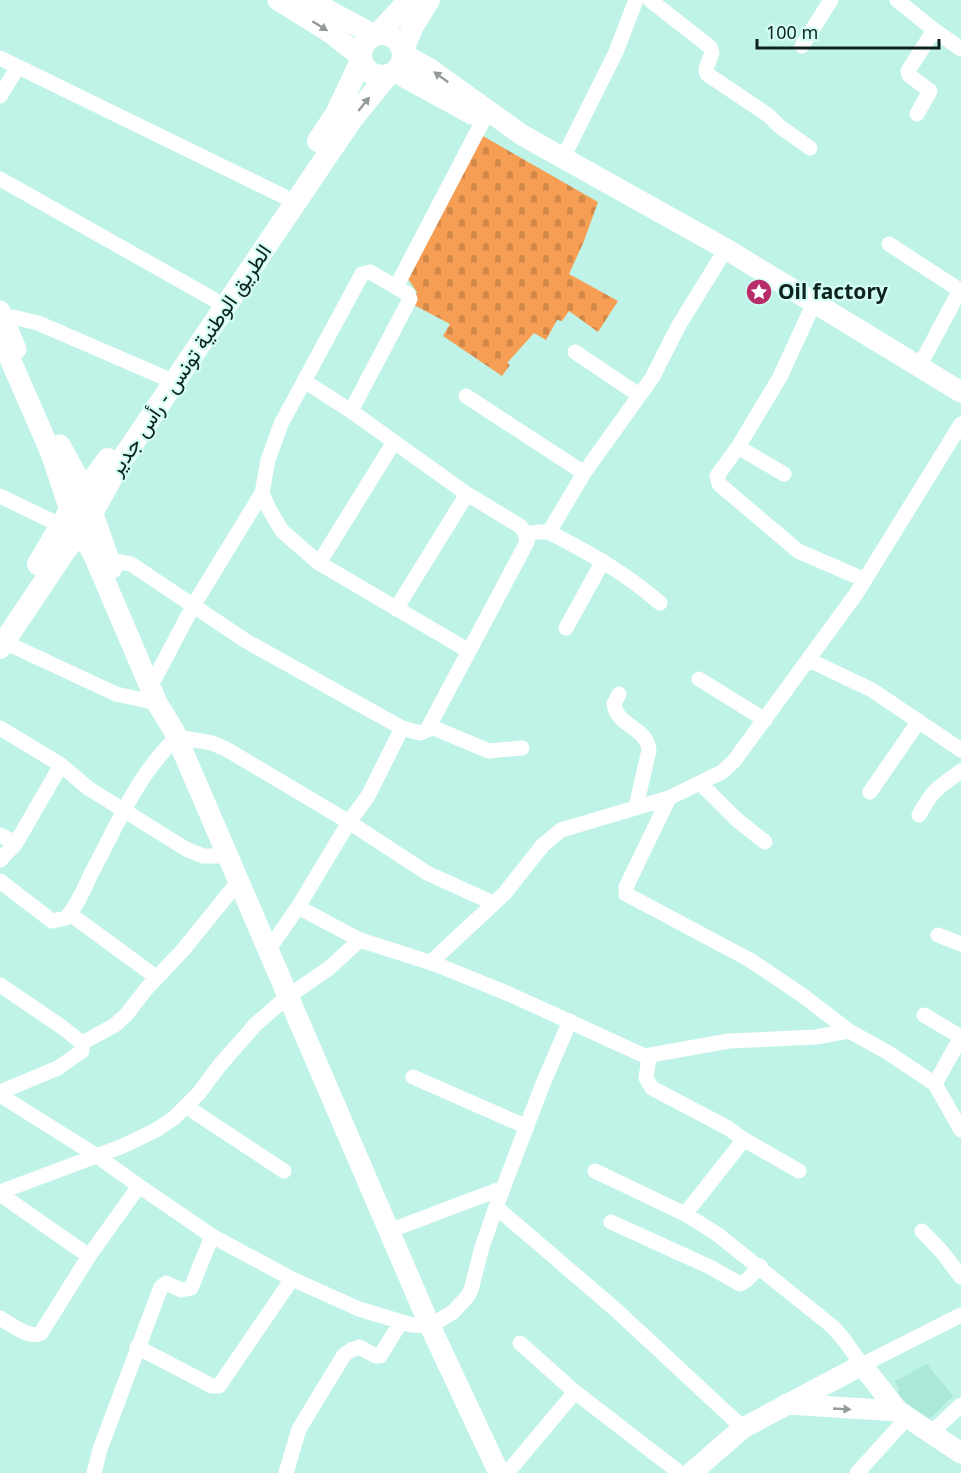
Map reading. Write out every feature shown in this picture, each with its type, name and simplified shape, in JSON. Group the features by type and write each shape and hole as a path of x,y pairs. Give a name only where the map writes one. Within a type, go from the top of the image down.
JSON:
{"main road":[{"path":"278,0 331,33 361,58 368,72 380,76 397,63 424,65 485,115 726,249 961,392"},
{"path":"309,0 376,34 391,35 396,39 397,63"},
{"path":"361,58 365,41 376,34 409,0"},
{"name":"الطريق الوطنية تونس - رأس جدير","path":"71,523 93,513 122,461 212,326 352,119 397,63 413,26 429,0"},
{"name":"الطريق الوطنية تونس - رأس جدير","path":"1,638 67,548 71,523 84,489 109,459 336,114 361,58"},
{"path":"1,322 64,454 84,489 109,560 168,709 175,734"},
{"path":"1,322 51,453 71,523 95,558 157,704 175,734 209,809 226,856 269,949 287,997 430,1326 499,1473"},
{"path":"691,1473 743,1428 862,1365 903,1415 961,1453"},
{"path":"787,1404 903,1415"}],"street":[{"path":"563,158 616,52 636,0"},
{"path":"650,0 710,47 712,53 706,69 707,74 768,115 780,128 810,148"},
{"path":"802,46 831,0"},
{"path":"897,0 961,49"},
{"path":"917,114 930,91 907,73 934,30"},
{"path":"0,58 283,196"},
{"path":"0,96 18,67"},
{"path":"396,287 485,115"},
{"path":"0,179 213,299"},
{"path":"889,244 960,291 920,365"},
{"path":"549,532 584,473 652,378 679,325 726,249"},
{"path":"155,678 193,606 262,493 274,440 281,424 362,274 370,272 408,294 410,299 351,411"},
{"path":"814,303 780,377 738,447 717,476 719,484 798,551 865,580"},
{"path":"1,322 13,317 38,323 163,377"},
{"path":"575,352 639,395"},
{"path":"109,560 130,564 246,641 402,728 420,733 427,730 526,547 526,535 517,523 467,494 351,411 304,381"},
{"path":"466,396 584,473"},
{"path":"430,963 504,894 543,845 561,830 669,798 701,784 722,772 734,761 865,580 961,424"},
{"path":"319,563 394,442"},
{"path":"738,447 784,474"},
{"path":"262,493 282,531 319,563 469,651"},
{"path":"396,609 467,494"},
{"path":"0,496 71,523"},
{"path":"526,535 549,532 634,580 660,603"},
{"path":"566,628 603,561"},
{"path":"1,638 116,694 157,704"},
{"path":"809,660 872,690 961,750"},
{"path":"699,679 765,720"},
{"path":"619,694 614,704 618,717 642,734 649,750 636,807"},
{"path":"870,792 919,721"},
{"path":"429,726 489,751 522,748"},
{"path":"0,728 61,765 88,788 195,853 203,856 226,856"},
{"path":"269,949 298,907 350,822 359,812 402,728"},
{"path":"0,881 52,921 63,919 70,914 112,836 123,808 175,734 212,743 226,749 350,822 427,873 493,903"},
{"path":"0,860 16,843 61,765"},
{"path":"919,815 935,789 961,771"},
{"path":"701,784 736,819 765,842"},
{"path":"669,798 626,887 626,894 750,960 802,995 849,1031 887,1052 935,1084 961,1130"},
{"path":"0,835 16,843"},
{"path":"82,1043 115,1025 126,1015 238,882"},
{"path":"298,907 360,940 430,963 570,1021 640,1055 649,1057 729,1041 816,1037 849,1031"},
{"path":"70,914 156,977"},
{"path":"938,936 961,944"},
{"path":"0,1193 97,1156 156,1130 187,1107 256,1024 287,997 328,969 360,940"},
{"path":"0,985 62,1026 82,1043 82,1052 58,1068 0,1093"},
{"path":"924,1015 961,1037 935,1084"},
{"path":"0,1093 97,1156 212,1236 292,1279 359,1309 412,1325 430,1326 453,1312 471,1290 482,1247 503,1188 559,1043 570,1021"},
{"path":"649,1057 646,1078 652,1088 728,1128 799,1171"},
{"path":"412,1077 527,1126"},
{"path":"187,1107 284,1171"},
{"path":"686,1214 743,1139"},
{"path":"595,1171 686,1214 717,1234 760,1266 833,1327 862,1365 960,1318"},
{"path":"0,1318 28,1334 38,1335 89,1256 139,1186"},
{"path":"389,1231 503,1188"},
{"path":"0,1193 89,1256"},
{"path":"496,1208 616,1310 743,1428"},
{"path":"611,1222 710,1267 738,1283 744,1282 760,1266"},
{"path":"922,1231 961,1277"},
{"path":"94,1473 100,1449 162,1285 167,1283 183,1291 191,1288 212,1236"},
{"path":"137,1347 212,1386 219,1386 292,1279"},
{"path":"286,1473 299,1429 344,1355 359,1347 376,1356 381,1355 401,1322"},
{"path":"520,1343 575,1392 680,1473"},
{"path":"507,1473 575,1392"},
{"path":"931,1433 961,1405"},
{"path":"857,1473 903,1415"}],"shaded area":[{"path":"927,1364 953,1396 932,1417 928,1418 894,1394 900,1390 895,1381"}],"green space":[{"path":"481,135 598,202 569,274 618,301 598,332 569,311 562,321 557,320 546,340 534,333 507,363 510,365 502,376 443,336 450,324 412,304 417,292 408,279"}],"place":[{"name":"Oil factory","path":"759,292"}]}
